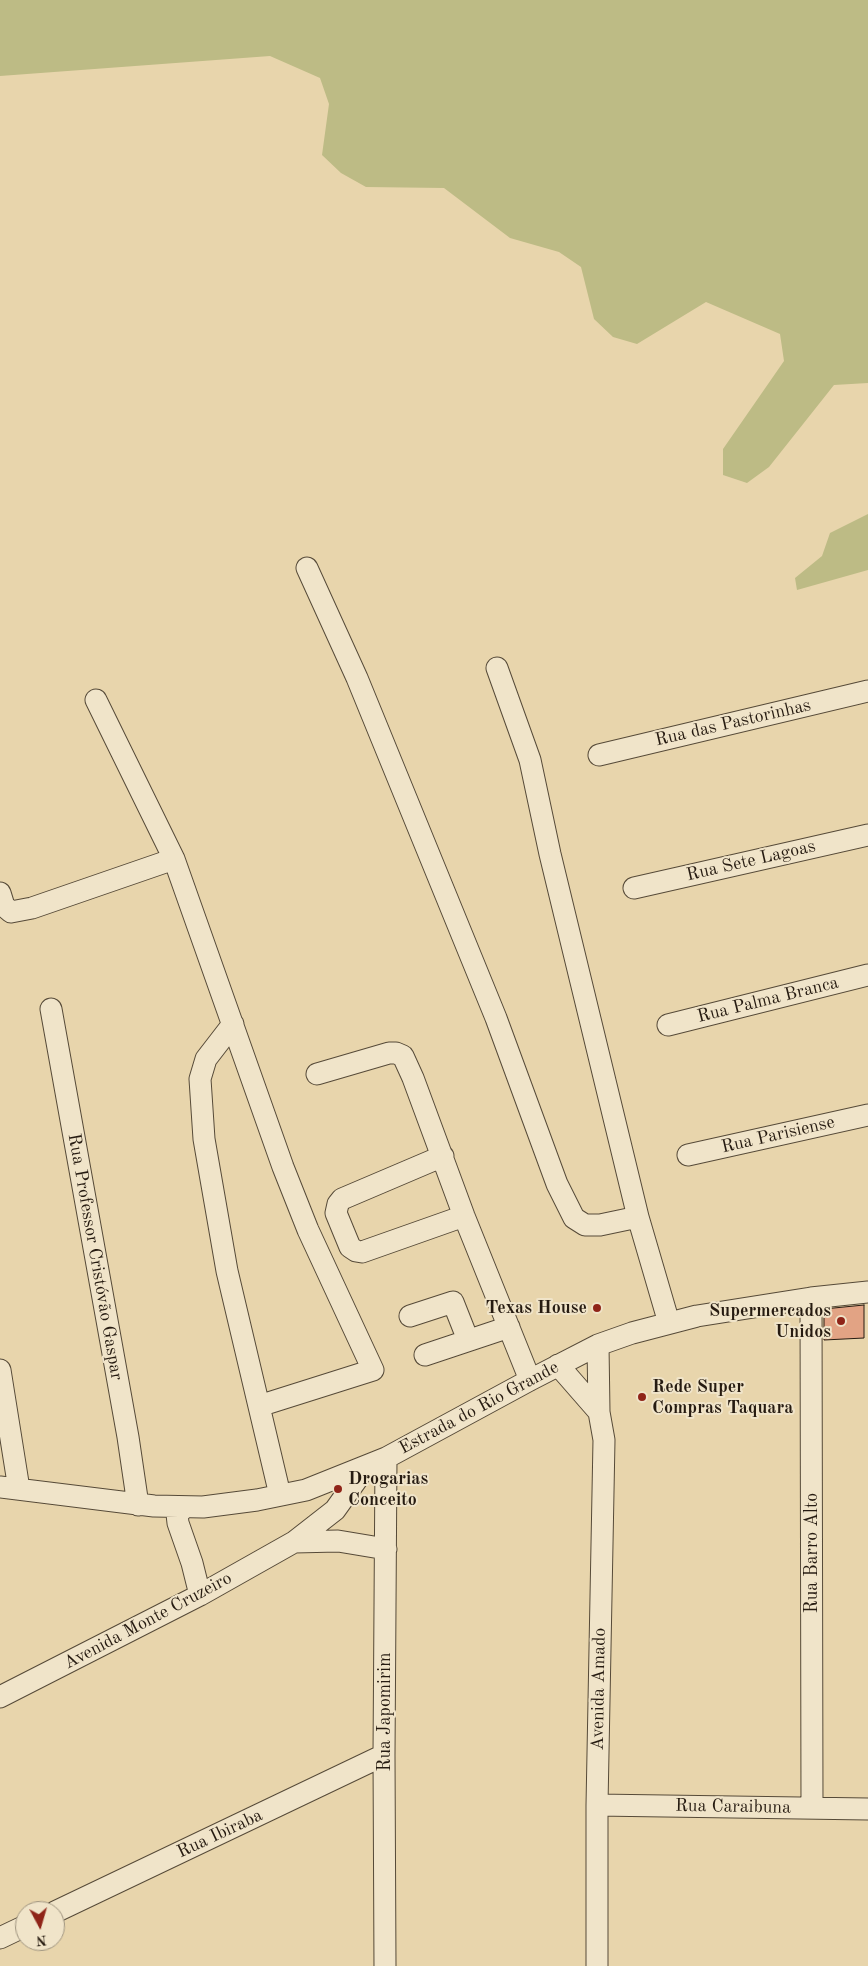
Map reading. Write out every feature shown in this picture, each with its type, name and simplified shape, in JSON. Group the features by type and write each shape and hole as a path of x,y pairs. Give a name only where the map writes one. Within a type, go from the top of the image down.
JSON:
{"street":[{"path":"307,568 357,678 492,1009 557,1184 574,1218 585,1225 600,1225 638,1217"},
{"path":"497,668 530,760 550,854 638,1217 669,1323"},
{"name":"Rua das Pastorinhas","path":"599,755 868,691"},
{"path":"96,700 174,859 280,1158 308,1230 373,1370 259,1406"},
{"name":"Rua Sete Lagoas","path":"634,888 868,835"},
{"path":"0,893 4,906 11,912 32,908 174,859"},
{"name":"Rua Palma Branca","path":"668,1025 868,975"},
{"name":"Rua Professor Cristóvão Gaspar","path":"51,1009 128,1437 146,1505"},
{"path":"233,1024 206,1059 200,1080 204,1139 227,1271 280,1496"},
{"path":"317,1074 389,1053 403,1056 414,1078 464,1216 530,1380"},
{"name":"Rua Parisiense","path":"688,1156 868,1116"},
{"path":"442,1156 342,1199 338,1204 336,1213 350,1247 362,1252 464,1216"},
{"name":"Estrada do Rio Grande","path":"181,1515 203,1508 306,1490 364,1468 558,1365 598,1345 632,1333 697,1316 812,1298 868,1292"},
{"name":"Rua Barro Alto","path":"812,1298 812,1808"},
{"path":"410,1316 453,1302 468,1340"},
{"path":"425,1355 509,1327"},
{"name":"Avenida Amado","path":"597,1966 597,1805 604,1440 599,1412 598,1345"},
{"path":"558,1365 599,1412"},
{"path":"0,1370 9,1488 146,1505 169,1514 181,1515 200,1595"},
{"name":"Rua Japomirim","path":"385,1966 386,1458"},
{"name":"Avenida Monte Cruzeiro","path":"0,1697 200,1595 294,1542 335,1510 364,1468"},
{"name":"Avenida Monte Cruzeiro","path":"294,1542 338,1541 386,1549"},
{"name":"Rua Ibiraba","path":"65,1907 384,1755"},
{"name":"Rua Caraibuna","path":"597,1805 868,1809"},
{"path":"0,1938 15,1931"}],"shaded area":[{"path":"0,0 868,0 868,383 834,385 769,467 747,483 723,475 723,449 784,361 780,334 706,302 637,344 613,337 594,319 581,267 559,252 510,238 444,188 366,187 341,173 322,155 329,104 320,78 270,56 0,76"},
{"path":"868,514 868,570 797,590 795,578 822,556 830,533"}],"building":[{"name":"Supermercados Unidos","path":"864,1305 864,1338 824,1340 824,1309"}],"place":[{"name":"Texas House","path":"597,1308"},
{"name":"Supermercados Unidos","path":"841,1321"},
{"name":"Rede Super Compras Taquara","path":"642,1397"},
{"name":"Drogarias Conceito","path":"338,1489"}]}
